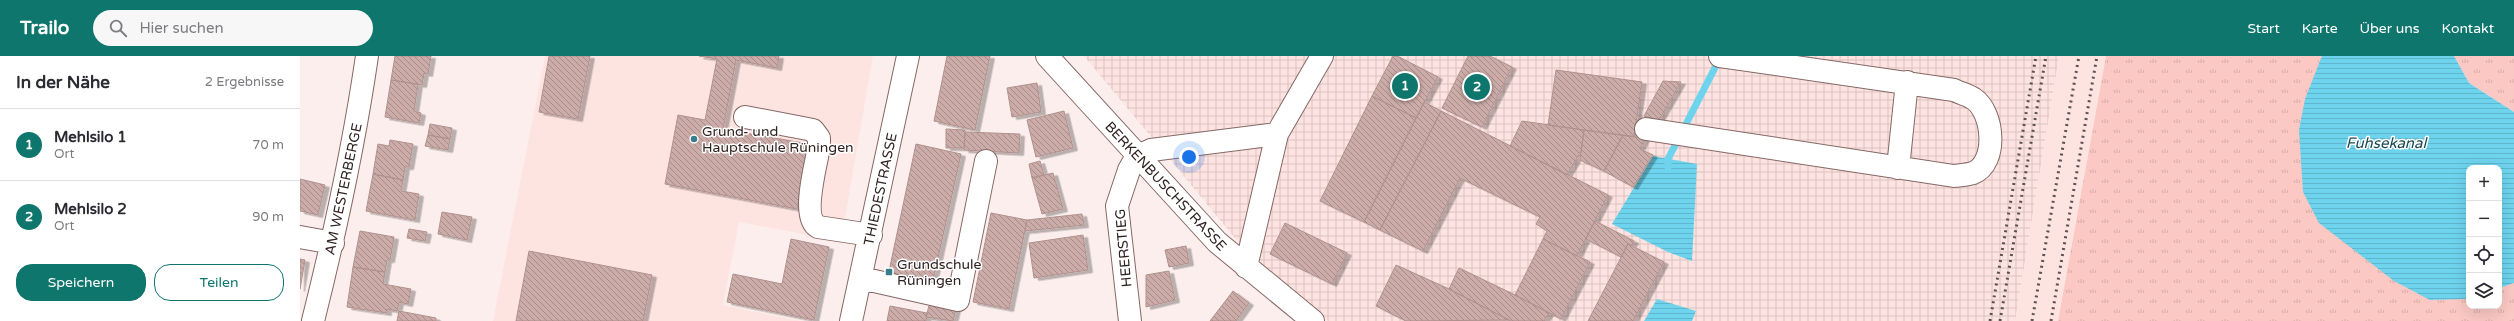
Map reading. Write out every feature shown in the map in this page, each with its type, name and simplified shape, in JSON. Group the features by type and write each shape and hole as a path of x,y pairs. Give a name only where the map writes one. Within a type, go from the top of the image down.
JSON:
{"street":[{"name":"AM WESTERBERGE","path":"313,321 333,243 359,113 367,56"},
{"name":"THIEDESTRASSE","path":"851,321 871,235 908,56"},
{"name":"BERKENBUSCHSTRASSE","path":"1047,56 1217,242 1313,321"},
{"path":"1246,267 1277,134 1322,56"},
{"path":"1651,129 1954,176 1974,173 1985,161 1992,134 1985,112 1974,99 1954,90 1720,56"},
{"path":"1898,168 1907,82"},
{"path":"745,117 813,130 819,138 819,147 809,209 812,221 818,227 871,235"},
{"path":"1137,156 1151,150 1277,134"},
{"name":"HEERSTIEG","path":"1130,321 1117,206 1129,170 1137,156"},
{"path":"861,278 958,300 986,161"},
{"path":"300,237 333,243"}],"shaded area":[{"name":"Grund- und Hauptschule Rüningen","path":"545,56 873,56 841,241 739,222 723,305 801,321 493,321"},
{"path":"1084,56 2059,56 2015,321 1328,321 1264,273"},
{"path":"2059,56 2106,56 2058,321 2015,321"}],"green space":[{"path":"2106,56 2322,56 2299,130 2430,300 2466,298 2466,309 2502,309 2502,287 2514,283 2514,321 2058,321"},
{"path":"2454,56 2514,56 2514,112 2469,83"}],"water":[{"name":"Fuhsekanal","path":"2322,56 2454,56 2469,83 2514,112 2514,283 2502,287 2502,165 2466,165 2466,299 2430,300 2394,281 2319,223 2303,192 2299,130 2305,99"},
{"path":"1653,156 1697,164 1692,261 1668,252 1612,224"},
{"path":"1657,299 1696,311 1692,321 1644,321"}],"building":[{"path":"395,56 431,56 428,74 424,73 422,85 391,80"},
{"path":"549,56 590,56 578,119 539,112"},
{"path":"699,56 779,56 777,68 736,60 723,129 809,144 797,209 665,184 678,115 705,120 717,59"},
{"path":"947,56 990,56 975,130 934,121"},
{"path":"1393,56 1397,56 1438,77 1416,118 1372,96"},
{"path":"1468,56 1490,56 1512,67 1482,127 1442,108"},
{"path":"1556,70 1642,82 1634,137 1548,125"},
{"path":"391,80 418,84 414,111 421,113 419,123 385,117"},
{"path":"1663,81 1681,82 1659,120 1644,116"},
{"path":"1037,83 1041,112 1012,117 1007,88"},
{"path":"1372,96 1416,118 1364,222 1320,201"},
{"path":"1424,102 1441,111 1380,230 1364,222"},
{"path":"1064,111 1073,148 1036,157 1027,120"},
{"path":"1441,111 1608,195 1577,256 1543,239 1547,231 1536,224 1540,217 1460,178 1423,251 1380,230"},
{"path":"1522,121 1584,130 1581,151 1567,175 1510,146"},
{"path":"430,124 452,128 450,139 428,135"},
{"path":"946,129 965,130 964,148 946,148"},
{"path":"1584,130 1623,135 1604,171 1580,160"},
{"path":"965,132 1020,134 1019,153 964,150"},
{"path":"428,135 450,139 448,150 425,146"},
{"path":"1623,135 1645,138 1640,149 1653,155 1633,187 1604,171"},
{"path":"390,140 413,144 409,167 405,167 403,180 373,174 378,144 389,146"},
{"path":"916,144 961,154 932,285 888,276"},
{"path":"1040,161 1044,175 1032,178 1029,164"},
{"path":"1053,173 1063,209 1042,214 1032,178"},
{"path":"373,174 403,180 401,191 419,194 415,220 366,211"},
{"path":"300,179 325,185 318,215 300,211"},
{"path":"442,212 472,217 467,240 438,234"},
{"path":"991,213 1027,220 1009,309 973,302"},
{"path":"1082,214 1084,225 1025,231 1027,220"},
{"path":"1595,221 1634,241 1632,245 1628,244 1621,257 1586,239"},
{"path":"1285,223 1347,253 1332,284 1270,254"},
{"path":"409,229 427,232 425,241 407,238"},
{"path":"360,231 394,237 390,260 387,260 385,272 353,267"},
{"path":"1083,235 1088,270 1034,278 1029,243"},
{"path":"791,239 829,247 814,320 727,302 733,274 782,284"},
{"path":"1543,239 1590,262 1561,319 1515,295"},
{"path":"1628,244 1664,262 1633,321 1588,321"},
{"path":"1186,246 1189,263 1169,267 1165,250"},
{"path":"529,251 652,275 643,321 516,321"},
{"path":"300,259 305,260 300,289"},
{"path":"1396,265 1449,289 1509,320 1406,321 1376,306"},
{"path":"353,267 385,272 383,284 411,289 408,304 399,302 397,311 387,309 387,313 347,307"},
{"path":"1459,268 1549,313 1544,321 1511,321 1449,289"},
{"path":"1169,271 1175,300 1146,307 1146,275"},
{"path":"1233,291 1249,303 1236,321 1210,321"},
{"path":"930,302 956,309 953,321 926,317"},
{"path":"890,306 927,313 926,321 887,321"},
{"path":"399,311 436,318 436,321 397,321"}],"waterway":[{"path":"1668,167 1668,159 1720,58"}],"railway":[{"path":"1990,321 2036,56"},
{"path":"2000,321 2046,56"},
{"path":"2032,321 2079,56"},
{"path":"2051,321 2097,56"}],"place":[{"name":"Mehlsilo 1","path":"1405,86"},
{"name":"Mehlsilo 2","path":"1477,87"},
{"name":"Grund- und Hauptschule Rüningen","path":"694,139"},
{"name":"Grundschule Rüningen","path":"889,272"}]}
